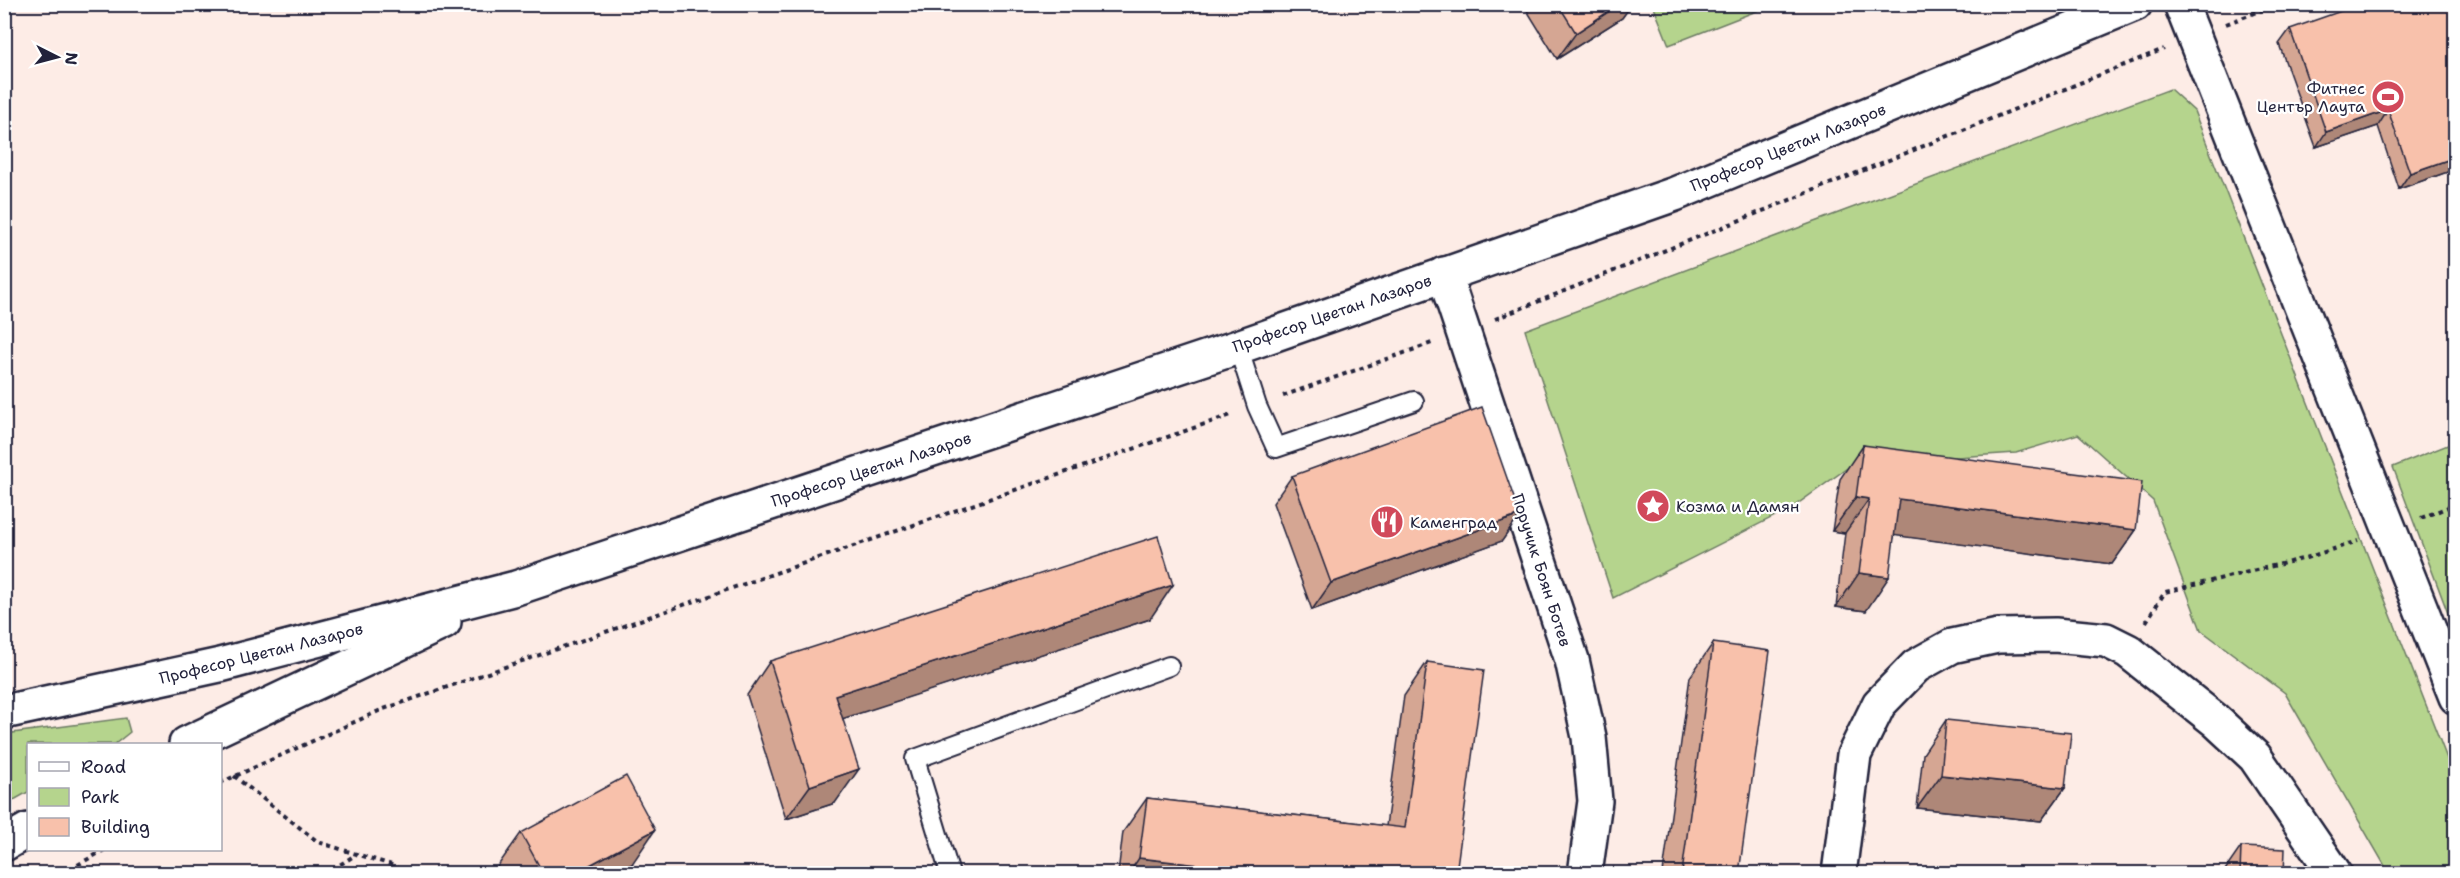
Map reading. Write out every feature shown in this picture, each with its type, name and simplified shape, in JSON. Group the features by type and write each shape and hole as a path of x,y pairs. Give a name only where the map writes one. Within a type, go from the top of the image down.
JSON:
{"street":[{"name":"Професор Цветан Лазаров","path":"4,712 220,665 516,588 1238,347 1675,194 2135,4"},
{"path":"2181,4 2392,530 2456,697"},
{"name":"Поручик Боян Ботев","path":"1444,274 1572,660 1589,737 1594,801 1585,873"},
{"name":"Професор Цветан Лазаров","path":"188,743 516,588"},
{"path":"1839,873 1854,755 1879,704 1916,666 1952,646 1998,636 2055,634 2106,640 2128,651 2215,720 2255,757 2335,873"},
{"path":"4,844 27,831"}],"lane":[{"path":"1238,347 1257,406 1276,448 1414,401"},
{"path":"950,873 915,759 1169,666"}],"path":[{"path":"2128,651 2165,592 2306,558 2392,530"},
{"path":"234,776 318,842 395,866 402,873"},
{"path":"62,873 100,851"},
{"path":"325,873 357,854"}],"green space":[{"path":"1653,5 1772,5 1669,45"},
{"path":"2170,89 2194,111 2455,779 2455,873 2389,873 2285,693 2201,630 2153,501 2078,434 2016,453 1853,464 1793,507 1613,598 1525,330"},
{"path":"2455,442 2455,632 2393,467"},
{"path":"126,718 130,732 116,743 27,743 27,793 5,805 5,734"}],"building":[{"path":"1558,4 1620,4 1576,33"},
{"path":"2361,4 2448,4 2456,26 2456,157 2410,173 2388,110 2326,132 2290,29"},
{"name":"Каменград","path":"1482,407 1520,515 1331,583 1292,476"},
{"path":"1863,445 2142,482 2136,530 1899,499 1889,577 1859,573 1869,499 1856,497"},
{"path":"1158,536 1173,585 835,695 859,769 810,786 770,661"},
{"path":"1713,643 1770,651 1739,873 1682,873"},
{"path":"1427,662 1484,670 1456,873 1269,873 1139,858 1147,798 1405,828"},
{"path":"1946,720 2071,733 2065,788 1941,775"},
{"path":"626,776 655,830 575,873 543,873 521,833"},
{"path":"2241,847 2285,849 2284,873 2240,873"}],"place":[{"name":"Фитнес Център Лаута","path":"2388,97"},
{"name":"Козма и Дамян","path":"1653,506"},
{"name":"Каменград","path":"1387,522"}]}
